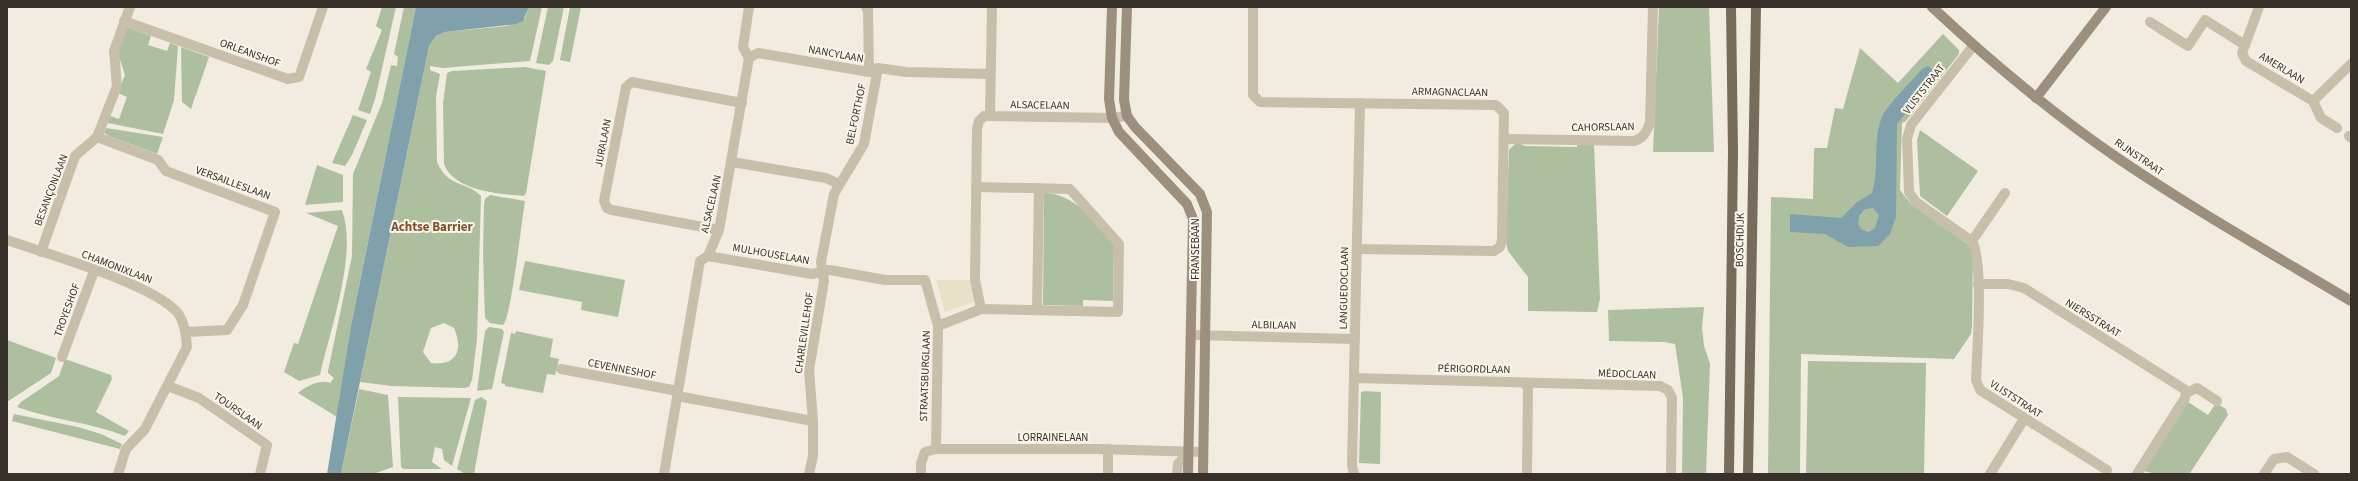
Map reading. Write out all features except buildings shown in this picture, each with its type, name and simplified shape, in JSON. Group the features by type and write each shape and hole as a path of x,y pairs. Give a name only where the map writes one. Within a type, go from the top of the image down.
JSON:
{"main road":[{"name":"BOSCHDIJK","path":"1729,474 1733,152 1731,7"},
{"name":"BOSCHDIJK","path":"1748,474 1756,7"}],"street":[{"name":"BESANÇONLAAN","path":"41,252 75,156 97,137 117,86 114,51 130,7"},
{"name":"ORLEANSHOF","path":"124,21 288,79 299,77 323,7"},
{"name":"ALSACELAAN","path":"664,474 700,261 708,256 719,230 732,162 750,58 743,47 749,7"},
{"name":"BELFORTHOF","path":"822,272 821,262 834,194 864,144 873,70 868,9 866,7"},
{"path":"981,309 975,280 977,129 979,120 984,116 990,116 992,7"},
{"name":"FRANSEBAAN","path":"1112,7 1109,99 1112,118 1119,132 1187,204 1193,219 1192,335 1188,474"},
{"path":"1127,7 1124,100 1127,116"},
{"name":"ARMAGNACLAAN","path":"1253,7 1253,95 1255,100 1260,102 1496,105 1504,113 1502,240 1500,247 1494,251 1357,249"},
{"name":"CAHORSLAAN","path":"1504,139 1634,141 1641,139 1647,132 1650,123 1653,7"},
{"name":"RIJNSTRAAT","path":"1932,7 1973,46 2036,98 2122,161 2268,253 2351,301"},
{"path":"2036,98 2106,7"},
{"path":"2150,22 2188,46 2205,20 2245,45 2259,7"},
{"name":"AMERLAAN","path":"2245,45 2242,53 2246,61 2313,101"},
{"name":"VLISTSTRAAT","path":"1973,46 1911,125 1907,139 1909,192 1916,202 1972,241 1978,254 1976,380 1980,390 2108,473"},
{"name":"NANCYLAAN","path":"750,58 758,53 873,70 990,74"},
{"path":"2336,128 2321,118 2313,101 2351,64"},
{"name":"JURALAAN","path":"719,230 612,210 607,208 604,201 626,87 632,82 742,103"},
{"name":"LANGUEDOCLAAN","path":"1354,474 1352,465 1360,103"},
{"name":"ALSACELAAN","path":"990,116 1112,118 1127,116"},
{"name":"FRANSEBAAN","path":"1127,116 1135,127 1200,194 1207,212 1203,474"},
{"name":"VERSAILLESLAAN","path":"97,137 158,160 166,171 275,212 243,305 227,330 186,332"},
{"path":"732,162 826,178 839,184"},
{"name":"STRAATSBURGLAAN","path":"936,449 938,326 981,309 1037,310 1118,316 1119,244 1070,190 976,187"},
{"path":"1037,310 1039,188"},
{"path":"1972,241 2005,193"},
{"name":"CHAMONIXLAAN","path":"7,240 148,291 177,312 186,332 187,347 145,429 126,449 118,474"},
{"name":"MULHOUSELAAN","path":"708,256 812,274 830,270 886,280 926,280 938,326"},
{"name":"TROYESHOF","path":"62,357 94,271"},
{"name":"CHARLEVILLEHOF","path":"809,474 813,456 813,421 809,370 824,281 822,272"},
{"name":"NIERSSTRAAT","path":"1978,284 2008,284 2024,288 2184,389 2186,393"},
{"name":"ALBILAAN","path":"1192,335 1355,339"},
{"name":"CEVENNESHOF","path":"561,369 678,394"},
{"name":"PÉRIGORDLAAN","path":"1354,378 1518,381 1525,383 1528,389 1527,474"},
{"name":"MÉDOCLAAN","path":"1525,383 1660,386 1668,390 1672,398 1671,474"},
{"name":"TOURSLAAN","path":"168,386 199,398 267,445 260,474"},
{"path":"2137,474 2186,393 2197,388 2216,401"},
{"path":"678,394 813,421"},
{"path":"1990,474 2024,419"},
{"path":"921,474 921,463 925,452 936,449"},
{"name":"LORRAINELAAN","path":"936,449 1108,449 1203,452"},
{"path":"1108,449 1108,474"},
{"path":"1177,474 1178,464 1189,452"},
{"path":"2264,474 2274,459 2288,457 2314,474"}],"green space":[{"path":"382,7 396,7 375,99 370,114 358,110 371,72 366,69 382,30 376,26"},
{"path":"404,7 416,7 351,326 337,417 298,393 314,384 322,382 330,383 334,378 328,373 328,371 352,256 353,174 382,103 391,65 397,66 398,57 394,54"},
{"path":"529,7 542,7 530,61 443,68 430,66 430,70 440,74 436,97 437,162 441,170 452,180 476,191 481,196 477,339 472,380 469,387 391,386 360,382 429,46 436,36 445,32 507,26 525,18","holes":["444,323 454,328 458,344 456,355 447,362 431,363 423,352 431,328"]},
{"path":"548,7 564,7 553,61 549,65 536,63"},
{"path":"570,7 581,7 570,62 560,60"},
{"path":"1659,7 1709,7 1714,152 1653,152"},
{"path":"126,27 151,36 148,45 167,51 170,43 178,46 174,100 163,134 108,123 110,116 119,119 127,97 118,93 125,75 118,54"},
{"path":"1943,34 1959,50 1959,54 1906,121 1902,123 1900,190 1911,204 1969,245 1973,254 1971,334 1954,359 1801,354 1800,474 1768,474 1771,197 1813,199 1814,148 1827,148 1835,108 1843,109 1860,48 1898,83"},
{"path":"181,47 209,57 191,109 182,102"},
{"path":"525,67 546,71 526,193 524,196 490,192 467,185 457,180 449,173 444,164 443,104 447,73 452,71"},
{"path":"353,115 367,120 352,155 345,166 332,163"},
{"path":"106,128 163,137 157,154 109,136 104,133"},
{"path":"1920,130 1978,171 1947,216 1920,196 1917,140"},
{"path":"1517,142 1525,146 1577,147 1577,143 1594,143 1600,299 1597,312 1528,311 1528,277 1508,251 1506,243 1509,150"},
{"path":"317,165 343,175 343,202 305,205"},
{"path":"1044,193 1065,198 1075,203 1114,242 1113,301 1083,300 1083,306 1043,305"},
{"path":"490,195 525,201 513,288 506,319 503,325 490,323 485,318 483,254 484,205 485,199"},
{"path":"342,210 346,228 347,248 345,269 336,314 320,375 299,381 284,372 294,343 298,344 338,226 306,213"},
{"path":"525,261 625,280 618,317 581,310 582,302 519,290"},
{"path":"1704,307 1702,327 1704,346 1710,364 1706,474 1682,474 1683,398 1675,344 1664,342 1609,341 1608,310"},
{"path":"489,327 502,329 504,332 492,389 477,391 485,331"},
{"path":"516,331 553,339 550,357 559,359 555,375 547,374 543,393 505,386 505,384 501,383 511,333 515,334"},
{"path":"7,340 56,358 51,373 7,402"},
{"path":"65,359 111,375 112,379 96,412 129,431 125,436 98,427 44,415 17,407 21,402 59,376"},
{"path":"1808,361 1926,363 1924,474 1806,474"},
{"path":"359,389 388,395 393,467 373,474 341,474"},
{"path":"1361,392 1381,392 1380,464 1359,463"},
{"path":"398,397 471,398 452,466 444,460 442,449 435,447 432,462 442,469 404,469 401,467"},
{"path":"481,397 487,401 474,474 465,474 457,469 475,400"},
{"path":"2188,402 2208,415 2216,403 2226,409 2228,415 2190,473 2156,474 2144,471"},
{"path":"14,414 78,427 101,434 122,444 120,449 12,421"}],"shaded area":[{"path":"936,280 970,280 975,302 945,312"}],"water":[{"path":"416,7 529,7 523,21 516,24 445,32 436,36 429,46 341,474 327,474 351,326"},
{"path":"1928,66 1934,70 1934,79 1897,124 1896,217 1890,234 1878,246 1848,247 1825,234 1790,232 1790,214 1841,218 1857,202 1872,193 1876,174 1877,136 1884,112 1922,69","holes":["1873,208 1879,215 1875,228 1869,232 1862,230 1858,224 1859,216 1865,209"]}],"district":[{"name":"Achtse Barrier","path":"432,227"}]}
